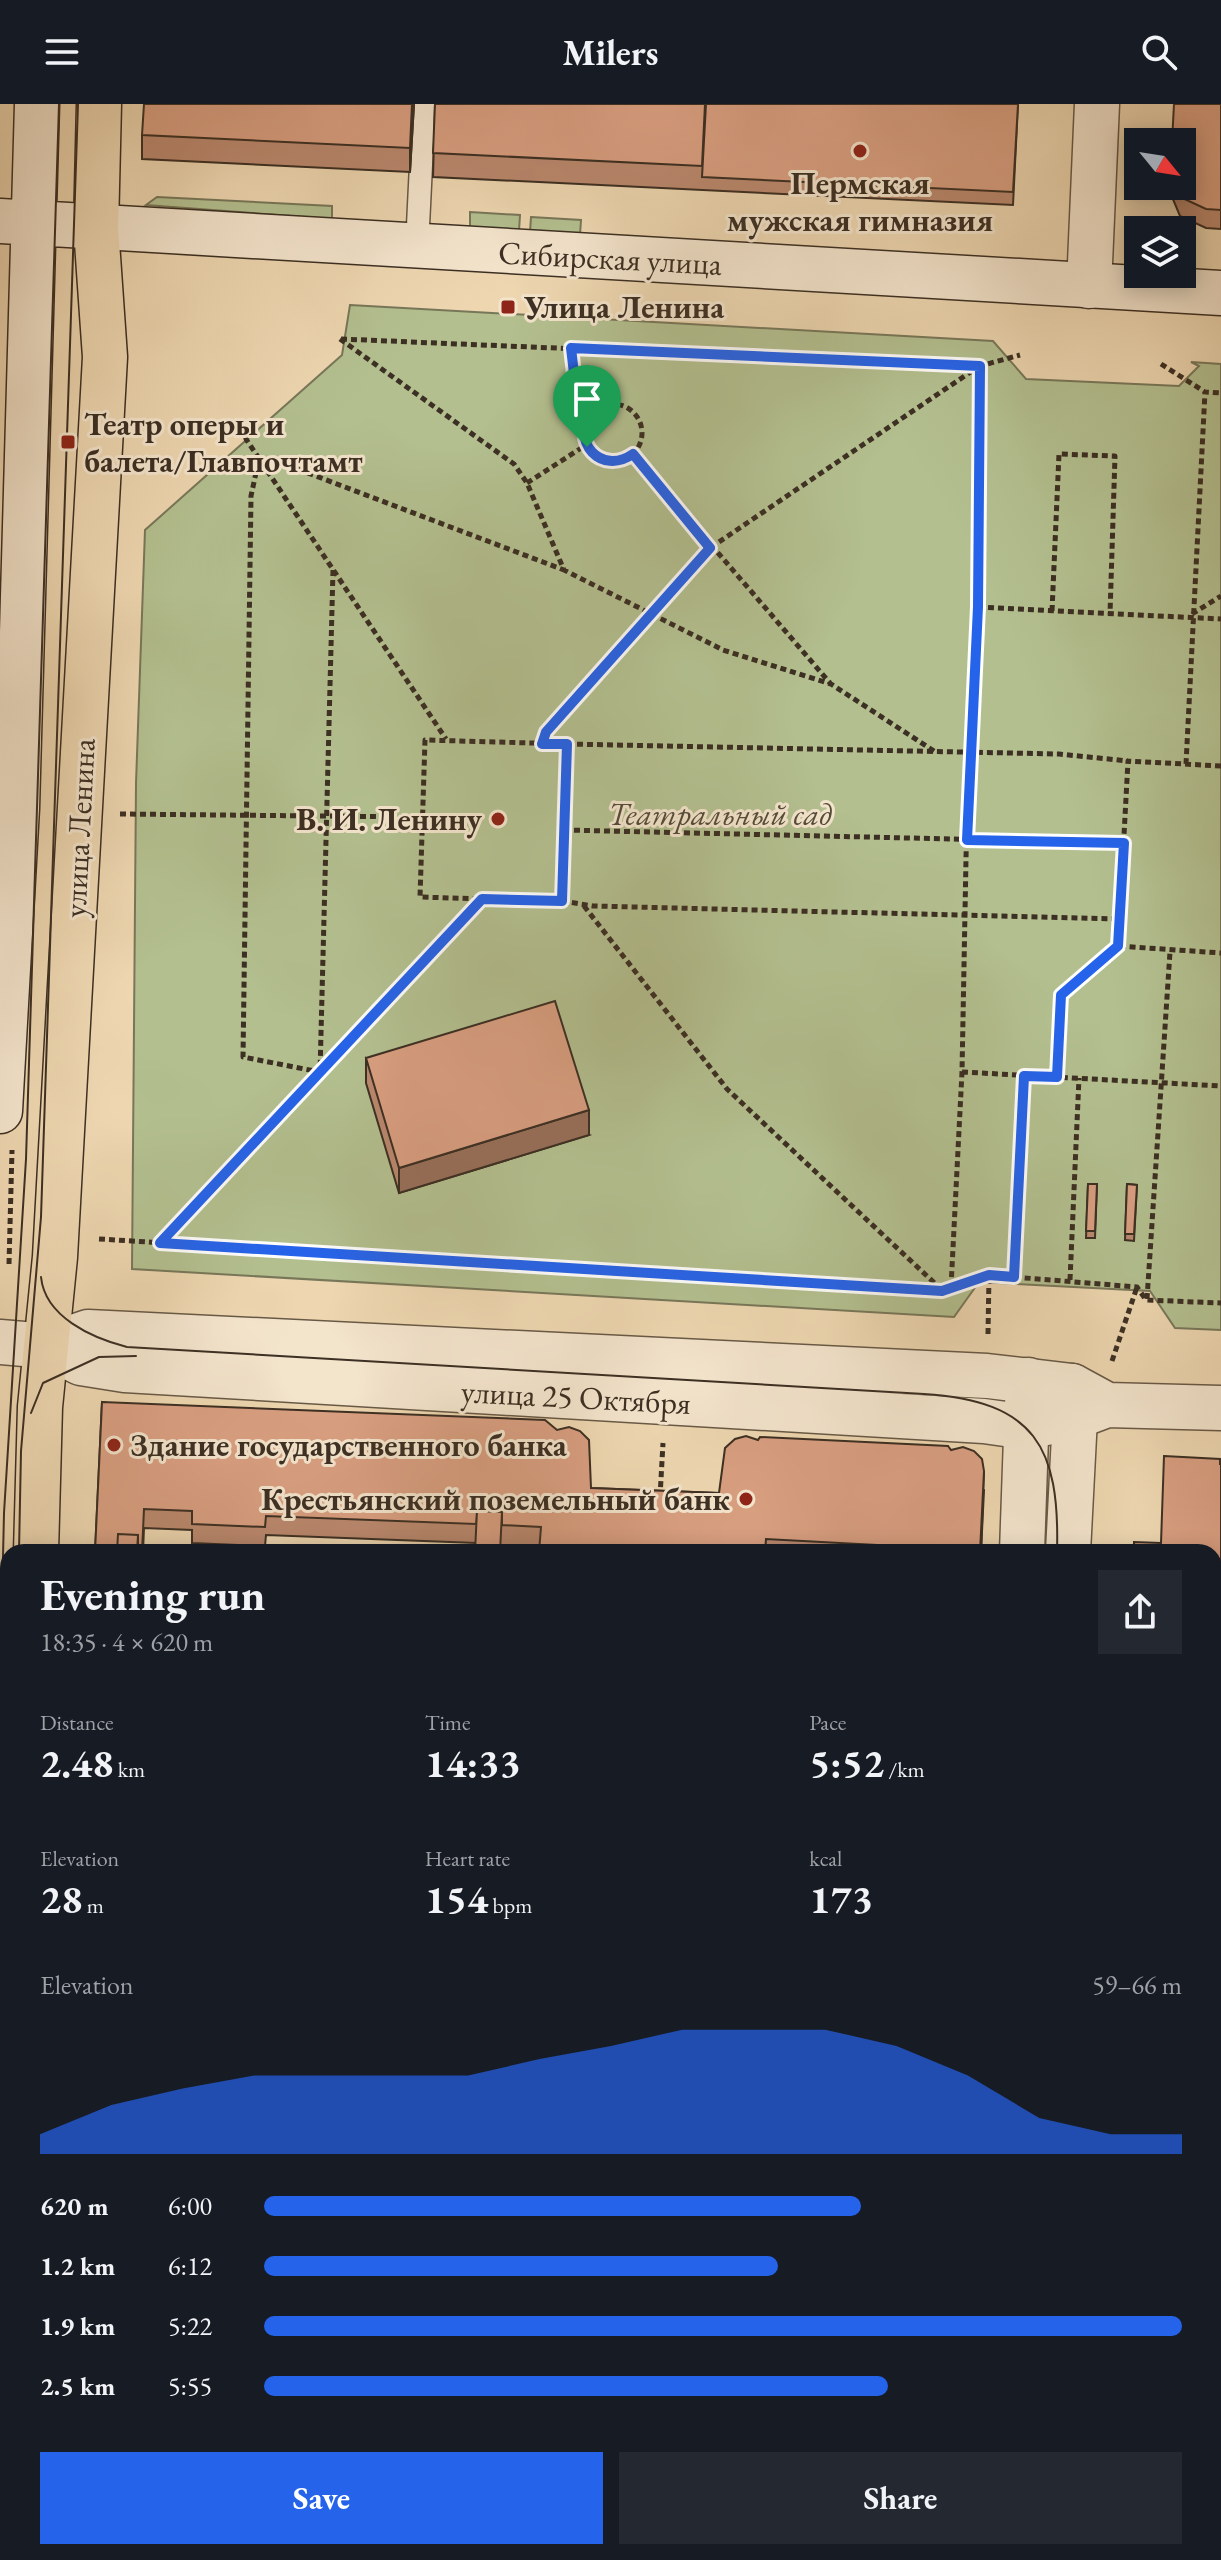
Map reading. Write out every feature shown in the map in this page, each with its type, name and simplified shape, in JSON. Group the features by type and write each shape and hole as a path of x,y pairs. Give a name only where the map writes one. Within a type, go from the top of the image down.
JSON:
{"main road":[{"name":"улица Ленина","path":"36,1544 40,1407 47,1346 105,357 96,228 99,104"}],"street":[{"name":"улица Ленина","path":"6,1123 17,222 37,104"},
{"path":"1089,286 1097,104"},
{"name":"Сибирская улица","path":"17,222 1221,293"},
{"name":"улица 25 Октября","path":"47,1346 88,1332 1028,1380 1090,1395 1221,1408"},
{"name":"улица 25 Октября","path":"0,1342 47,1346 81,1363 125,1370 984,1421 1027,1427 1090,1395"},
{"path":"1022,1544 1028,1380"},
{"path":"1069,1544 1090,1395"}],"lane":[{"path":"417,246 424,104"}],"path":[{"path":"564,570 527,483 514,464 340,339 980,366 1020,355"},
{"path":"571,348 575,382 593,411"},
{"path":"1161,364 1205,392 1221,393"},
{"path":"542,744 546,732 710,548 980,366"},
{"path":"951,1287 962,1072 968,753 978,607 980,366"},
{"path":"1186,764 1205,392"},
{"path":"619,403 635,413 642,438 633,454 608,462 593,454 586,445 584,428 593,411 600,406 619,403"},
{"path":"245,427 246,439 447,740"},
{"path":"527,483 586,445"},
{"path":"633,454 710,548 831,684 937,753"},
{"path":"1052,611 1059,454 1115,456 1110,614"},
{"path":"259,459 300,470 564,570 723,650 831,684"},
{"path":"259,459 251,496 243,1057 320,1072"},
{"path":"320,1072 333,570"},
{"path":"1192,616 1221,596"},
{"path":"978,607 1221,619"},
{"path":"1120,919 584,905 562,901 420,897 425,740 1059,754 1221,766"},
{"path":"562,901 567,744"},
{"path":"1057,1077 1061,995 1118,946 1128,761"},
{"path":"113,814 423,817"},
{"path":"564,830 1124,843"},
{"path":"160,1243 482,899"},
{"path":"584,905 727,1089 942,1291"},
{"path":"1118,946 1170,952 1221,953"},
{"path":"1146,1300 1170,952"},
{"path":"962,1072 1221,1086"},
{"path":"1014,1277 1024,1076"},
{"path":"1070,1280 1079,1078"},
{"path":"6,1123 8,1277"},
{"path":"99,1239 942,1291 989,1275 1137,1287 1146,1300"},
{"path":"988,1346 989,1275"},
{"path":"1090,1395 1137,1287"},
{"path":"1146,1300 1221,1303"},
{"path":"659,1509 663,1438"}],"green space":[{"path":"157,197 332,206 332,219 146,205"},
{"path":"470,212 520,215 519,231 470,229"},
{"path":"531,217 581,220 580,235 530,232"},
{"name":"Театральный сад","path":"350,305 993,341 1026,379 1179,386 1199,366 1191,362 1221,364 1221,1330 1175,1328 1150,1291 979,1282 954,1317 132,1269 136,783 145,530 342,355"}],"building":[{"path":"144,104 412,104 410,148 142,135"},
{"path":"435,104 705,104 702,166 433,153"},
{"name":"Пермская мужская гимназия","path":"706,104 1018,104 1013,192 702,177"},
{"path":"1174,104 1221,104 1221,210 1206,209 1186,200 1196,200 1196,128 1173,128"},
{"path":"555,1001 589,1110 399,1168 366,1058"},
{"path":"1088,1184 1097,1184 1095,1231 1086,1231"},
{"path":"1127,1184 1137,1185 1134,1234 1125,1234"},
{"path":"102,1402 545,1420 557,1430 569,1427 580,1431 589,1440 591,1488 719,1493 725,1448 735,1439 746,1436 758,1440 760,1437 948,1446 951,1450 963,1447 974,1451 982,1459 984,1471 980,1544 859,1544 766,1539 766,1544 540,1544 541,1527 502,1525 502,1512 477,1511 476,1524 266,1516 265,1527 192,1524 192,1511 144,1509 142,1544 138,1544 138,1535 118,1534 117,1544 95,1544"},
{"path":"1164,1456 1220,1459 1221,1544 1134,1544 1134,1542 1161,1543"},
{"path":"477,1511 502,1512 500,1544 475,1544"},
{"path":"118,1534 138,1535 137,1544 117,1544"}],"tram line":[{"path":"3,1544 26,1159 59,104"},
{"path":"19,1544 21,1451 41,1217 78,104"},
{"path":"41,1277 51,1304 72,1324 99,1338 127,1347 962,1398 992,1407 1016,1419 1033,1436 1046,1458 1053,1484 1057,1544"},
{"path":"31,1413 43,1383 99,1357 136,1356"}],"place":[{"name":"Пермская мужская гимназия","path":"860,151"},
{"name":"Улица Ленина","path":"508,307"},
{"name":"Театр оперы и балета/Главпочтамт","path":"68,442"},
{"name":"В. И. Ленину","path":"498,819"},
{"name":"Здание государственного банка","path":"114,1445"},
{"name":"Крестьянский поземельный банк","path":"746,1499"}],"route":[{"path":"571,348 980,366 978,607 968,753 967,840 1124,843 1118,946 1061,995 1057,1077 1024,1076 1014,1277 989,1275 942,1291 160,1243 482,899 562,901 567,744 542,744 546,732 710,548 633,454 618,462 608,462 587,447 584,428 593,411 575,382 571,348"}]}
